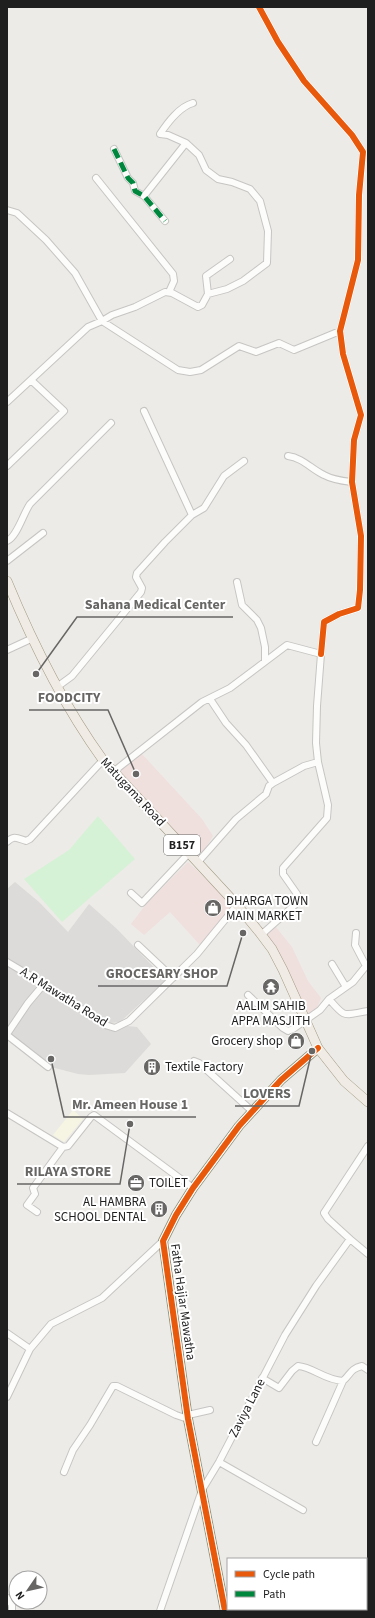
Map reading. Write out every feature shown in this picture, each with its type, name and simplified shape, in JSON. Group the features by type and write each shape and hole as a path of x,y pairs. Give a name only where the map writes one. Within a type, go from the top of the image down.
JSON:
{"main road":[{"name":"Matugama Road","path":"7,581 57,688 86,736 113,772 237,905 272,949 318,1048 344,1081 368,1102"}],"street":[{"path":"259,7 278,42 304,81 352,135 363,152 359,195 358,260 340,332 343,354 361,415 354,440 352,482 362,536 358,608 339,614 324,622 317,706 318,762 328,805 326,818 283,868 283,874 297,894 297,903 261,935"},
{"path":"193,103 188,104 173,116 160,134 168,135 186,143 199,154 206,170 218,179 232,182 250,189 260,201 268,232 267,263 243,281 232,287 208,294"},
{"path":"144,196 186,143"},
{"path":"114,149 128,178 133,183 135,191 144,196 164,221"},
{"path":"96,178 173,274 174,281 169,292"},
{"path":"7,210 17,213 46,240 75,273 102,321 178,370 190,372 201,370 239,346 256,352 279,343 294,350 340,332"},
{"path":"7,402 88,327 112,315 135,307 165,292 169,292 198,307 204,304 208,294 206,276 230,259"},
{"path":"7,466 64,411 31,380"},
{"path":"144,411 192,515"},
{"path":"7,541 14,535 23,514 30,504 111,423"},
{"path":"288,456 297,457 324,476 352,482"},
{"path":"57,688 72,676 141,592 142,588 136,577 137,573 192,515 204,508 224,476 244,461"},
{"path":"7,562 43,533"},
{"path":"237,582 242,604 257,620 261,628 265,647 265,661"},
{"path":"7,650 33,638"},
{"path":"113,772 202,702 230,688 287,645 321,654"},
{"path":"210,699 226,723 246,745 273,783"},
{"path":"7,842 15,837 26,841 30,839 103,760"},
{"path":"198,862 236,819 266,794 269,786 304,766 318,762"},
{"path":"131,893 142,903 189,852"},
{"name":"A.R Mawatha Road","path":"7,962 44,984 105,1025 115,1028 130,1021 197,954 237,905"},
{"path":"248,995 288,1031 306,1021 320,1010 329,1000 353,982 367,965 355,945 356,932"},
{"path":"138,945 173,978"},
{"path":"332,964 346,987"},
{"path":"44,984 28,1003 7,1034 48,1067"},
{"path":"329,1000 342,1014 345,1015 368,1012"},
{"name":"Fatha Hajiar Mawatha","path":"224,1611 188,1417 162,1241 193,1188 252,1111 281,1080 318,1048"},
{"path":"194,1061 199,1063 252,1111"},
{"path":"7,1113 62,1148"},
{"path":"36,1212 27,1205 35,1194 33,1188 62,1148 68,1146 94,1115 193,1188"},
{"path":"368,1146 324,1213 328,1220 368,1254"},
{"name":"Zaviya Lane","path":"160,1611 202,1490 219,1462 286,1335 316,1286 350,1239"},
{"path":"7,1397 30,1349 51,1324 102,1298 162,1241"},
{"path":"7,1333 30,1349"},
{"path":"262,1378 279,1388 298,1366 306,1367 311,1371 335,1381 343,1381"},
{"path":"316,1442 348,1373 355,1368 362,1366 368,1370"},
{"path":"64,1472 73,1450 90,1425 106,1395 114,1385 176,1415 188,1417 210,1410"},
{"path":"219,1462 303,1510"},
{"path":"7,1598 12,1605 12,1611"}],"shaded area":[{"path":"141,753 202,819 213,836 199,858 117,773"},
{"path":"188,862 235,906 200,945 170,912 144,935 131,924 147,903"},
{"path":"15,882 39,902 68,932 89,904 117,929 166,980 120,1022 110,1023 7,958 7,889"},
{"path":"275,926 292,947 308,981 321,998 317,1008 318,1011 306,1018 263,936"},
{"path":"7,963 41,985 7,1030"},
{"path":"43,987 80,1009 99,1023 137,1027 151,1044 125,1073 89,1075 78,1074 51,1067 10,1034"},
{"path":"73,1110 83,1119 64,1142 53,1135"}],"green space":[{"path":"98,816 135,859 62,922 24,879 69,850"}],"marked path":[{"path":"114,149 128,178 133,183 135,191 144,196 165,221"}],"cycle path":[{"path":"259,7 278,42 304,81 352,135 363,152 359,195 358,260 340,331 343,354 361,415 354,440 352,482 361,536 360,590 358,608 339,614 324,622 321,654"},
{"path":"225,1611 188,1419 163,1241 176,1215 193,1188 239,1126 281,1080 318,1048"}],"place":[{"name":"Sahana Medical Center","path":"36,674"},
{"name":"FOODCITY","path":"136,774"},
{"name":"DHARGA TOWN MAIN MARKET","path":"213,908"},
{"name":"GROCESARY SHOP","path":"243,933"},
{"name":"AALIM SAHIB APPA MASJITH","path":"271,987"},
{"name":"Grocery shop","path":"296,1041"},
{"name":"LOVERS","path":"312,1051"},
{"name":"Mr. Ameen House 1","path":"51,1059"},
{"name":"Textile Factory","path":"152,1067"},
{"name":"RILAYA STORE","path":"130,1124"},
{"name":"TOILET","path":"136,1183"},
{"name":"AL HAMBRA SCHOOL DENTAL","path":"159,1209"}]}
